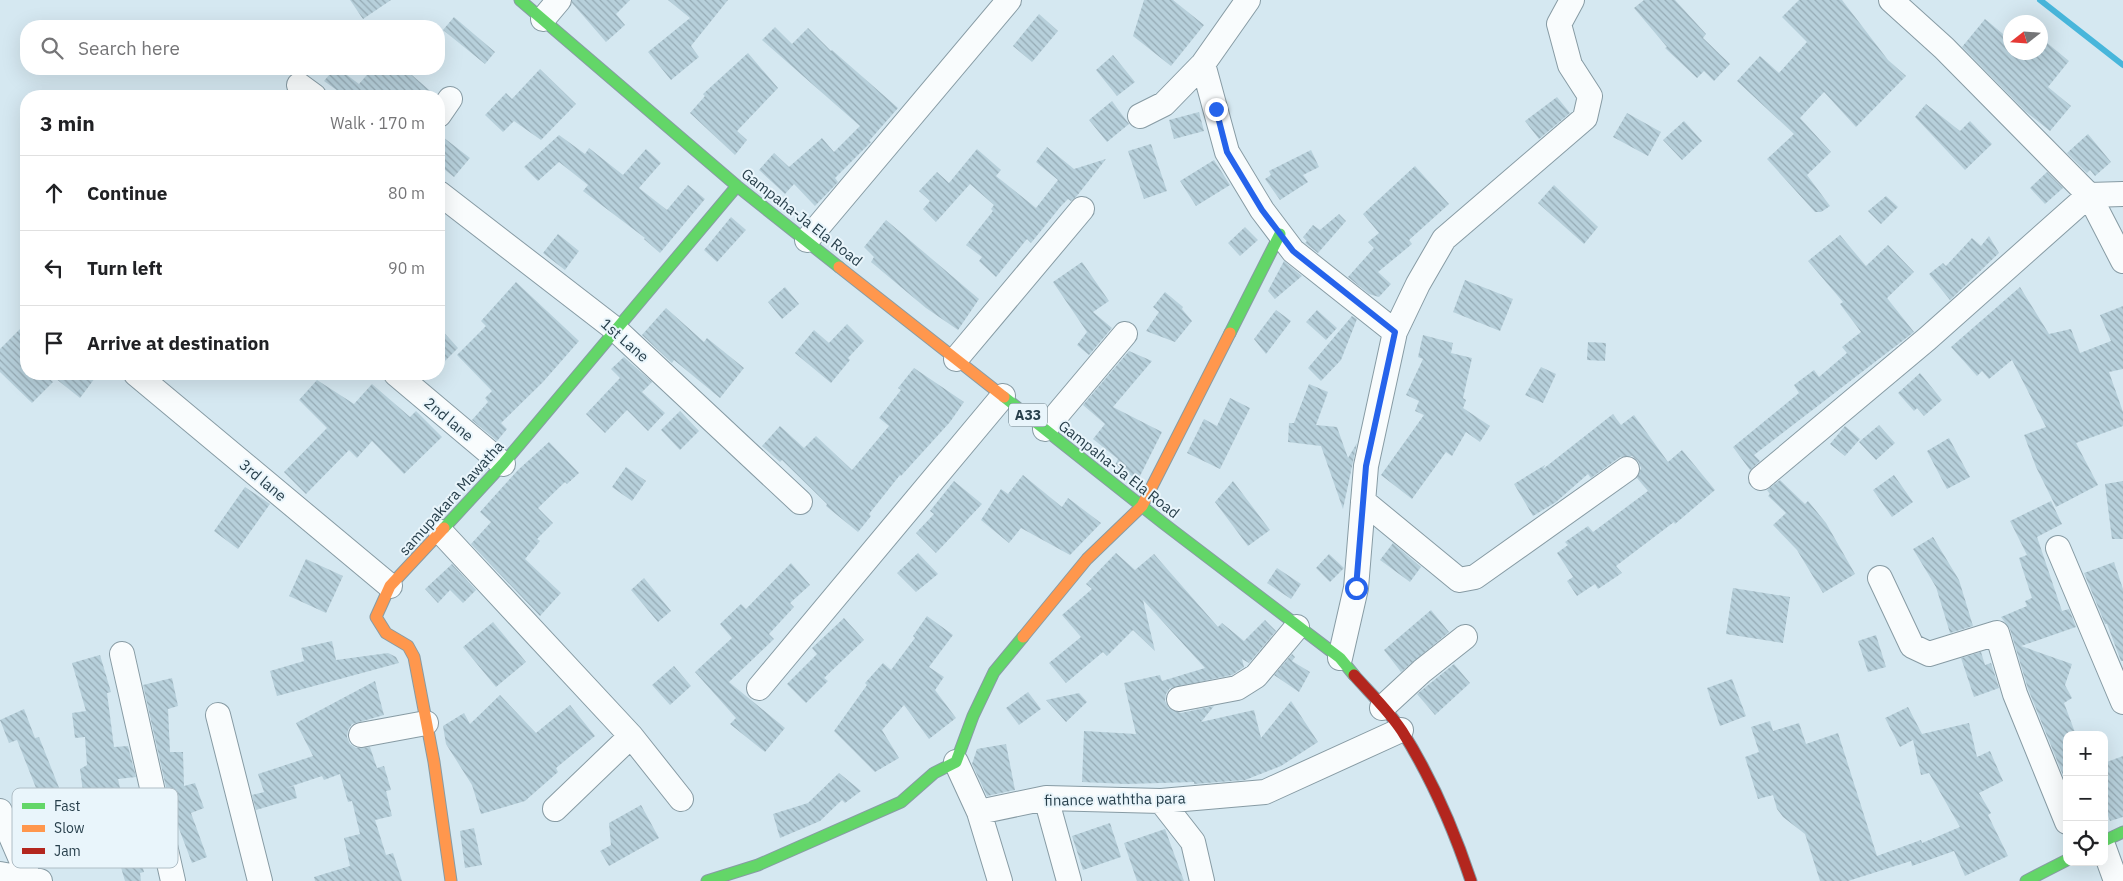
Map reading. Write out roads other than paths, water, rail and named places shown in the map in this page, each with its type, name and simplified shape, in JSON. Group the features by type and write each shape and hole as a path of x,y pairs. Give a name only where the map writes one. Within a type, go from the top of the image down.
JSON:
{"main road":[{"name":"Gampaha-Ja Ela Road","path":"520,0 737,186 1142,506 1340,658 1401,730 1438,800 1460,848 1471,881"},
{"name":"samupakara Mawatha","path":"451,881 434,762 414,657 408,646 386,633 376,617 390,586 503,464 737,186"},
{"path":"707,881 758,865 901,802 934,773 956,762 972,716 994,672 1087,559 1142,506 1280,234"},
{"path":"2108,839 2123,832"},
{"path":"2026,881 2063,862"}],"street":[{"path":"542,19 559,0"},
{"path":"807,240 1009,0"},
{"path":"1140,116 1164,104 1203,64 1248,0"},
{"path":"1340,658 1356,588 1366,466 1395,332 1418,284 1444,239 1585,118 1590,96 1570,65 1559,24 1572,0"},
{"path":"1891,0 1944,48 2089,195 2123,261"},
{"path":"1203,64 1227,152 1262,210 1293,251 1395,332"},
{"path":"1761,478 1928,338 2089,195 2123,194"},
{"name":"1st Lane","path":"445,198 615,329 800,502"},
{"path":"956,359 1082,210"},
{"path":"1045,429 1125,334"},
{"name":"3rd lane","path":"143,380 390,586"},
{"name":"2nd lane","path":"403,380 503,464"},
{"path":"759,688 1004,396"},
{"path":"1363,501 1459,580 1475,577 1627,469"},
{"path":"440,532 631,736 681,799"},
{"path":"2058,548 2123,702"},
{"path":"1880,578 1912,646 1929,654 1997,633 2015,694 2067,821"},
{"path":"1179,699 1237,688 1256,676 1297,626"},
{"path":"1382,708 1465,637"},
{"path":"122,654 152,788"},
{"path":"218,715 260,881"},
{"path":"362,735 426,723"},
{"name":"finance waththa para","path":"979,812 1046,798 1161,801 1265,792 1401,730"},
{"path":"555,809 631,736"},
{"path":"956,762 979,812 1000,881"},
{"path":"1046,798 1069,881"},
{"path":"1161,801 1193,842 1202,881"},
{"path":"0,811 12,835"},
{"path":"2108,859 2116,881"},
{"path":"28,868 34,880"},
{"path":"170,868 173,881"},
{"path":"0,874 34,880"}],"waterway":[{"path":"2040,0 2123,65"}]}
